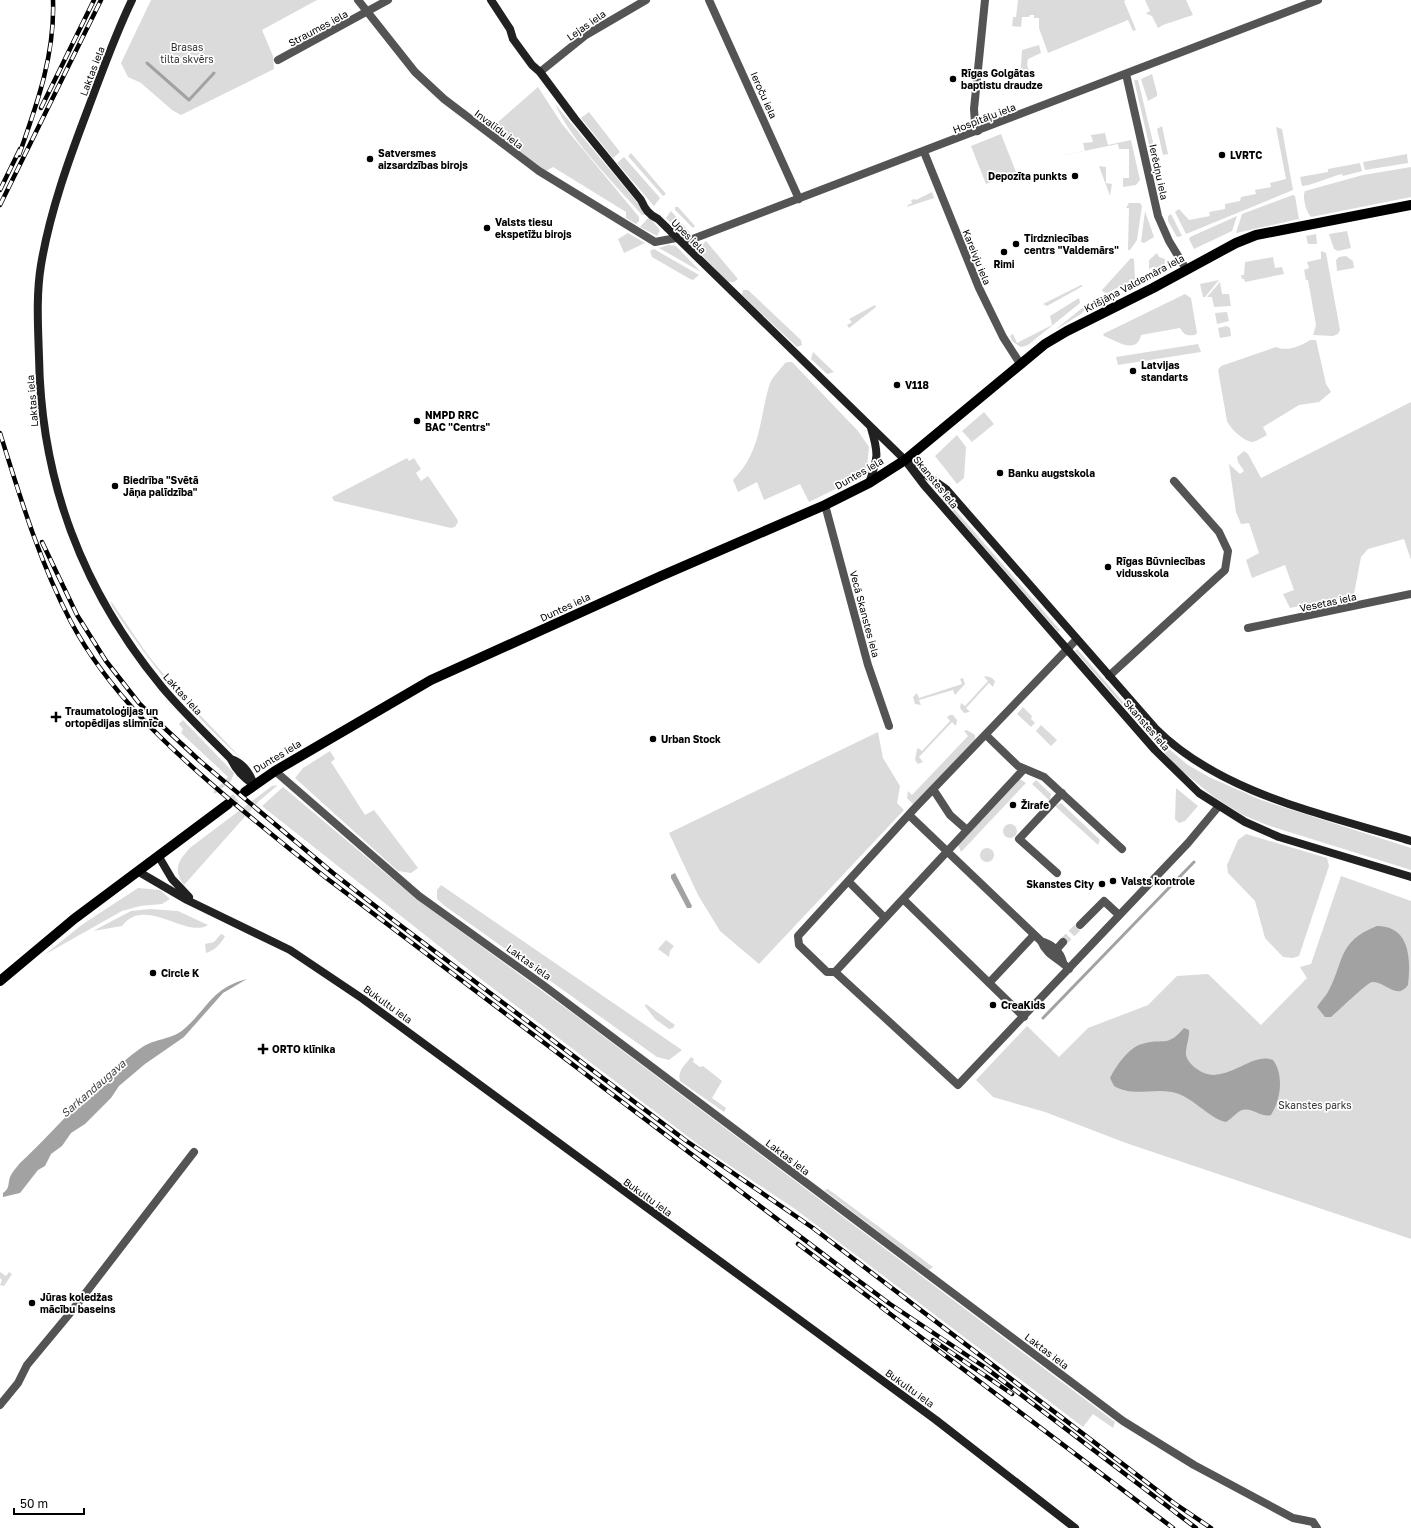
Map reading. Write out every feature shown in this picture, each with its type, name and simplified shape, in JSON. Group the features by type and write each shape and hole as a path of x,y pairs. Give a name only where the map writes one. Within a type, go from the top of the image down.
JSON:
{"main road":[{"name":"Krišjāņa Valdemāra iela","path":"905,460 1045,344 1067,330 1153,288 1236,243 1256,235 1411,205"},
{"name":"Duntes iela","path":"245,792 275,771 431,680 661,576 825,505 869,483 905,460"},
{"path":"0,981 74,919 139,872 228,804"}],"street":[{"name":"Laktas iela","path":"132,0 102,71 73,147 61,185 41,264 38,292 39,383 46,444 62,511 74,544 94,587 125,638 162,687 231,759 236,769 254,785"},
{"name":"Invalīdu iela","path":"358,0 415,72 444,99 539,171 655,242"},
{"name":"Straumes iela","path":"278,60 388,0"},
{"name":"Upes iela","path":"491,0 510,29 513,39 532,65 540,72 575,119 641,200 644,208 652,217 658,219 905,460"},
{"name":"Lejas iela","path":"540,72 586,34 646,0"},
{"name":"Ieroču iela","path":"709,0 799,199"},
{"path":"978,131 975,122 974,109 985,0"},
{"name":"Hospitāļu iela","path":"655,242 676,238 690,240 924,152 1318,0"},
{"name":"Ierēdņu iela","path":"1126,74 1158,216 1169,241 1186,269"},
{"name":"Kareivju iela","path":"924,152 979,288 1003,337 1020,365"},
{"path":"869,483 877,461 877,446 871,427"},
{"name":"Skanstes iela","path":"905,460 922,470 946,489 1076,640 1164,737 1179,750 1212,771 1238,784 1284,802 1411,841"},
{"name":"Skanstes iela","path":"905,460 924,485 1170,767 1199,793 1218,807 1245,822 1279,837 1411,877"},
{"path":"1109,676 1225,570 1228,551 1219,532 1174,481"},
{"name":"Vecā Skanstes iela","path":"825,505 868,665 889,726"},
{"name":"Vesetas iela","path":"1248,628 1411,594"},
{"path":"1076,640 933,789 848,881 798,936 798,945 827,972 836,972 958,1085 1188,843 1218,807"},
{"path":"986,735 1024,769 1044,776 1122,848"},
{"path":"836,972 1024,769"},
{"name":"Laktas iela","path":"275,771 419,896 555,993 1123,1421 1194,1465 1287,1515 1315,1525"},
{"path":"933,789 950,815 967,830"},
{"path":"1057,873 1019,838 1062,793"},
{"path":"909,815 1034,935 1041,941 1048,943 1056,950 1061,955 1063,962 1069,969"},
{"name":"Bukultu iela","path":"159,857 176,883 196,904"},
{"name":"Bukultu iela","path":"139,872 196,904 290,950 363,998 936,1420 1075,1528"},
{"path":"848,881 885,918"},
{"path":"903,899 1024,1017"},
{"path":"1080,925 1104,901 1119,915"},
{"path":"989,983 1034,935"},
{"path":"1041,941 1044,949 1051,956 1056,960 1063,962"},
{"path":"1056,950 1063,942"},
{"path":"0,1405 18,1383 27,1365 76,1306 194,1152"}],"green space":[{"name":"Brasas tilta skvērs","path":"151,0 317,0 262,30 273,56 274,69 181,115 172,110 141,83 128,77 121,63"},
{"path":"1018,0 1126,0 1124,1 1136,30 1133,31 1128,20 1048,53 1039,28 1039,18 1034,18 1034,15 1022,17 1021,27 1012,26 1013,17 1016,17"},
{"path":"1145,0 1186,0 1193,15 1158,28 1152,16 1146,13 1150,11"},
{"path":"1039,45 1041,53 1028,59 1027,65 1030,73 1035,73 1035,75 1027,78 1026,75 1020,80 1022,50"},
{"path":"1152,74 1157,96 1148,101 1141,79"},
{"path":"1134,80 1138,80 1153,142 1150,149"},
{"path":"538,87 562,124 639,217 639,221 636,224 626,218 626,212 553,167 546,171 490,129"},
{"path":"555,104 647,214 642,215 594,162 572,133"},
{"path":"589,112 620,152 613,158 581,118"},
{"path":"1162,126 1168,154 1163,155 1157,129"},
{"path":"1276,127 1282,129 1293,190 1186,234 1175,212 1179,209 1189,220 1210,216 1209,212 1225,209 1225,204 1240,201 1241,197 1256,194 1255,190 1271,187 1270,183 1286,179"},
{"path":"1105,133 1108,145 1131,140 1140,180 1136,185 1123,187 1123,178 1129,178 1129,149 1119,149 1118,144 1085,151 1083,143 1093,142 1091,135"},
{"path":"1001,134 1016,172 986,184 971,146"},
{"path":"631,153 666,194 663,196 628,156"},
{"path":"1407,154 1408,163 1365,170 1363,162"},
{"path":"624,157 660,198 654,206 617,163"},
{"path":"1360,163 1362,171 1343,176 1342,174 1338,175 1302,186 1300,177 1328,172 1328,169"},
{"path":"1099,166 1106,167 1106,183 1112,184 1110,196"},
{"path":"1411,167 1411,197 1311,217 1308,212 1304,201 1305,191 1363,175"},
{"path":"932,192 934,198 907,207 912,203 911,200 916,200"},
{"path":"1293,195 1295,196 1299,219 1236,233 1242,214"},
{"path":"1129,203 1140,203 1142,206 1137,240 1130,250 1128,250 1129,208 1126,208"},
{"path":"675,207 678,207 695,226 693,228 675,210"},
{"path":"671,211 692,235 681,234 666,218"},
{"path":"1145,211 1154,237 1144,243 1141,242"},
{"path":"1171,214 1182,236 1177,237 1168,221 1168,216"},
{"path":"1237,216 1232,231 1194,249 1189,239 1190,237"},
{"path":"649,217 660,230 657,236 640,227"},
{"path":"1347,231 1351,248 1338,251 1334,249 1329,234"},
{"path":"628,233 645,243 624,253 618,239"},
{"path":"1316,234 1317,244 1308,244 1306,236"},
{"path":"706,241 738,279 734,282 728,282 701,254 703,244"},
{"path":"668,245 676,246 701,272 659,248"},
{"path":"654,249 699,275 693,280 690,279 652,257 650,251"},
{"path":"1321,251 1326,253 1340,330 1338,334 1333,336 1313,335 1316,325 1308,280 1306,280 1304,270 1309,268 1307,262 1321,259"},
{"path":"1157,253 1159,257 1165,259 1164,268 1158,270 1153,267 1149,269 1149,260"},
{"path":"1346,256 1353,261 1354,268 1337,271 1336,260 1339,257"},
{"path":"1273,257 1275,268 1282,267 1284,274 1245,282 1244,279 1242,279 1241,275 1244,275 1245,262"},
{"path":"1131,258 1134,259 1135,279 1107,293 1103,292 1102,290"},
{"path":"1219,280 1205,297 1203,297 1200,284"},
{"path":"1220,282 1222,294 1229,294 1231,306 1214,307 1212,297 1207,297"},
{"path":"1081,285 1083,286 1047,306 1043,304"},
{"path":"743,290 748,290 801,340 802,345 797,347 742,295"},
{"path":"1185,294 1191,298 1197,333 1195,335 1186,334 1180,328 1141,335 1139,341 1131,345 1120,343 1104,336 1103,334"},
{"path":"1079,298 1080,303 1028,345 1021,347 1013,342 1010,336 1013,334 1017,343 1052,325 1050,316"},
{"path":"875,305 876,307 849,328 847,325 852,322 849,319"},
{"path":"1089,306 1081,314 1055,330 1082,308"},
{"path":"1227,312 1229,321 1217,324 1215,313"},
{"path":"1227,326 1230,328 1231,336 1220,338 1218,328"},
{"path":"1310,340 1316,340 1326,384 1331,392 1319,402 1299,405 1263,427 1267,435 1257,440 1252,442 1241,437 1227,421 1218,370 1221,366 1276,347 1289,349"},
{"path":"1198,344 1201,352 1118,365 1116,357"},
{"path":"813,352 834,372 827,374 811,359"},
{"path":"792,362 858,431 869,447 867,467 862,476 809,502 800,484 764,500 757,482 738,492 733,480 749,458 754,447 758,436 770,383 785,363"},
{"path":"1411,402 1411,560 1404,539 1368,549 1361,557 1354,594 1290,608 1283,594 1294,590 1285,565 1252,578 1246,560 1259,553 1249,523 1241,524 1236,512 1229,464 1240,474 1244,471 1238,462 1237,457 1244,451 1248,454 1261,478"},
{"path":"984,412 994,424 972,442 962,431"},
{"path":"957,435 966,447 964,478 957,484 935,456"},
{"path":"407,458 409,461 414,458 421,469 416,473 421,481 428,476 457,519 458,522 455,527 451,528 334,501 332,497"},
{"path":"942,495 1060,630 1058,632 940,497"},
{"path":"111,601 147,654 179,693 244,761 206,725 157,669 112,606"},
{"path":"1077,649 1151,734 1188,765 1209,777 1261,800 1411,848 1411,870 1267,825 1243,815 1214,797 1176,766 1075,651"},
{"path":"986,676 995,681 993,687 989,683 966,708 970,712 964,713 960,708 961,703 965,706 988,681 984,677"},
{"path":"963,678 965,684 955,695 953,690 919,700 921,705 915,704 913,697 917,693 919,698 962,684 960,679"},
{"path":"1023,707 1032,716 1031,719 1035,723 1031,727 1017,714"},
{"path":"953,715 957,720 956,726 952,722 919,757 923,762 918,764 915,760 917,749 918,748 922,751 950,721 947,717"},
{"path":"183,720 234,773 231,781 215,794 213,792 228,777 181,733 183,729 179,724"},
{"path":"1041,725 1057,740 1051,746 1036,731"},
{"path":"967,730 975,735 975,740 914,805 907,798 908,791 912,795 968,736 964,731"},
{"path":"878,732 883,758 900,786 897,803 904,810 759,964 720,931 698,895 669,833"},
{"path":"330,751 335,759 331,762 365,815 374,810 418,868 411,873 398,871 295,778 303,768"},
{"path":"1020,779 1026,783 961,852 958,845"},
{"path":"1036,780 1051,794 1050,801 1032,784"},
{"path":"278,785 259,801 184,885 178,874 178,865 187,851 272,786"},
{"path":"283,787 415,898 575,1015 1115,1422 1113,1428 1093,1414 1083,1427 795,1209 699,1145 473,973 262,806"},
{"path":"1176,788 1198,806 1185,821 1179,823 1175,819"},
{"path":"1061,803 1100,840 1098,845 1055,806"},
{"path":"1010,824 1015,826 1017,831 1015,836 1010,838 1005,836 1003,831 1005,826"},
{"path":"1246,834 1327,858 1329,866 1299,956 1293,958 1283,957 1265,938 1255,901 1228,873 1227,865 1238,840"},
{"path":"984,848 990,848 994,852 994,858 990,862 984,862 980,858 980,852"},
{"name":"Skanstes parks","path":"1341,876 1411,901 1411,1239 1126,1143 1045,1112 993,1097 976,1080 1027,1026 1059,1057 1088,1028 1148,1005 1177,976 1208,974 1261,1025 1307,978 1300,967 1311,964"},
{"path":"441,885 682,1050 669,1060 657,1057 445,906 437,899 437,890"},
{"path":"138,888 160,890 170,899 162,904 140,906 122,911 44,955 83,924"},
{"path":"150,909 178,911 208,925 199,928 189,927 154,916 142,915 131,918 122,926 93,931 131,911"},
{"path":"221,934 225,936 222,942 206,953 205,944 214,942"},
{"path":"666,940 674,946 670,951 669,957 658,949"},
{"path":"646,1004 675,1025 673,1028 669,1029 655,1019 645,1006"},
{"path":"691,1057 694,1059 693,1062 700,1067 703,1066 722,1081 712,1098 726,1108 724,1112 680,1081 679,1077 681,1071"},
{"path":"828,1189 933,1267 929,1270 824,1190"},
{"path":"0,1272 6,1276 9,1272 12,1274 4,1286 0,1285 2,1280 0,1278"}],"shaded area":[{"path":"675,873 692,906 691,908 687,908 671,878 671,875"},
{"path":"1377,926 1388,927 1402,938 1408,955 1408,985 1404,989 1395,991 1377,982 1372,982 1331,1017 1325,1017 1317,1007 1328,992 1348,945 1364,932"},
{"path":"247,979 223,993 184,1037 145,1064 119,1086 111,1098 85,1124 71,1133 62,1146 51,1154 45,1166 38,1170 20,1193 3,1197 3,1193 8,1187 11,1175 20,1163 108,1075 146,1045 179,1033 218,993 235,983"},
{"path":"1184,1028 1189,1030 1186,1052 1187,1059 1195,1068 1207,1074 1217,1075 1226,1073 1255,1060 1273,1060 1279,1073 1280,1087 1277,1102 1271,1115 1267,1116 1246,1109 1238,1112 1226,1122 1213,1117 1194,1102 1180,1094 1165,1091 1135,1092 1114,1086 1110,1078 1119,1063 1132,1049 1149,1042 1164,1041 1173,1038"}],"waterway":[{"path":"147,63 189,100 214,73"},
{"path":"1043,1018 1194,862"}],"tunnel":[{"path":"228,804 245,792"},
{"path":"1063,942 1080,925"}],"railway":[{"path":"19,155 44,79 51,40 53,0"},
{"path":"41,108 94,0"},
{"path":"0,205 101,0"},
{"path":"0,190 20,149"},
{"path":"0,433 40,553 71,622 86,648 122,696 184,760 277,839 325,877 851,1275 890,1304 986,1368 1196,1528"},
{"path":"42,542 77,615 106,661 139,703 200,761 333,873 388,916 685,1140 813,1228 1174,1503 1211,1528"},
{"path":"798,1244 886,1310"},
{"path":"881,1307 1173,1528"},
{"path":"933,1340 1012,1394"}],"place":[{"name":"Rīgas Golgātas baptistu draudze","path":"953,79"},
{"name":"LVRTC","path":"1222,155"},
{"name":"Satversmes aizsardzības birojs","path":"370,159"},
{"name":"Depozīta punkts","path":"1075,176"},
{"name":"Valsts tiesu ekspetīžu birojs","path":"487,228"},
{"name":"Tirdzniecības centrs \"Valdemārs\"","path":"1016,244"},
{"name":"Rimi","path":"1004,252"},
{"name":"Latvijas standarts","path":"1133,371"},
{"name":"V118","path":"897,385"},
{"name":"NMPD RRC BAC \"Centrs\"","path":"417,421"},
{"name":"Banku augstskola","path":"1000,473"},
{"name":"Biedrība \"Svētā Jāņa palīdzība\"","path":"115,486"},
{"name":"Rīgas Būvniecības vidusskola","path":"1108,567"},
{"name":"Traumatoloģijas un ortopēdijas slimnīca","path":"56,717"},
{"name":"Urban Stock","path":"653,739"},
{"name":"Žirafe","path":"1013,805"},
{"name":"Valsts kontrole","path":"1113,881"},
{"name":"Skanstes City","path":"1102,884"},
{"name":"Circle K","path":"153,973"},
{"name":"CreaKids","path":"993,1005"},
{"name":"ORTO klīnika","path":"263,1049"},
{"name":"Jūras koledžas mācību baseins","path":"32,1303"}],"water label":[{"name":"Sarkandaugava","path":"93,1088"}]}
